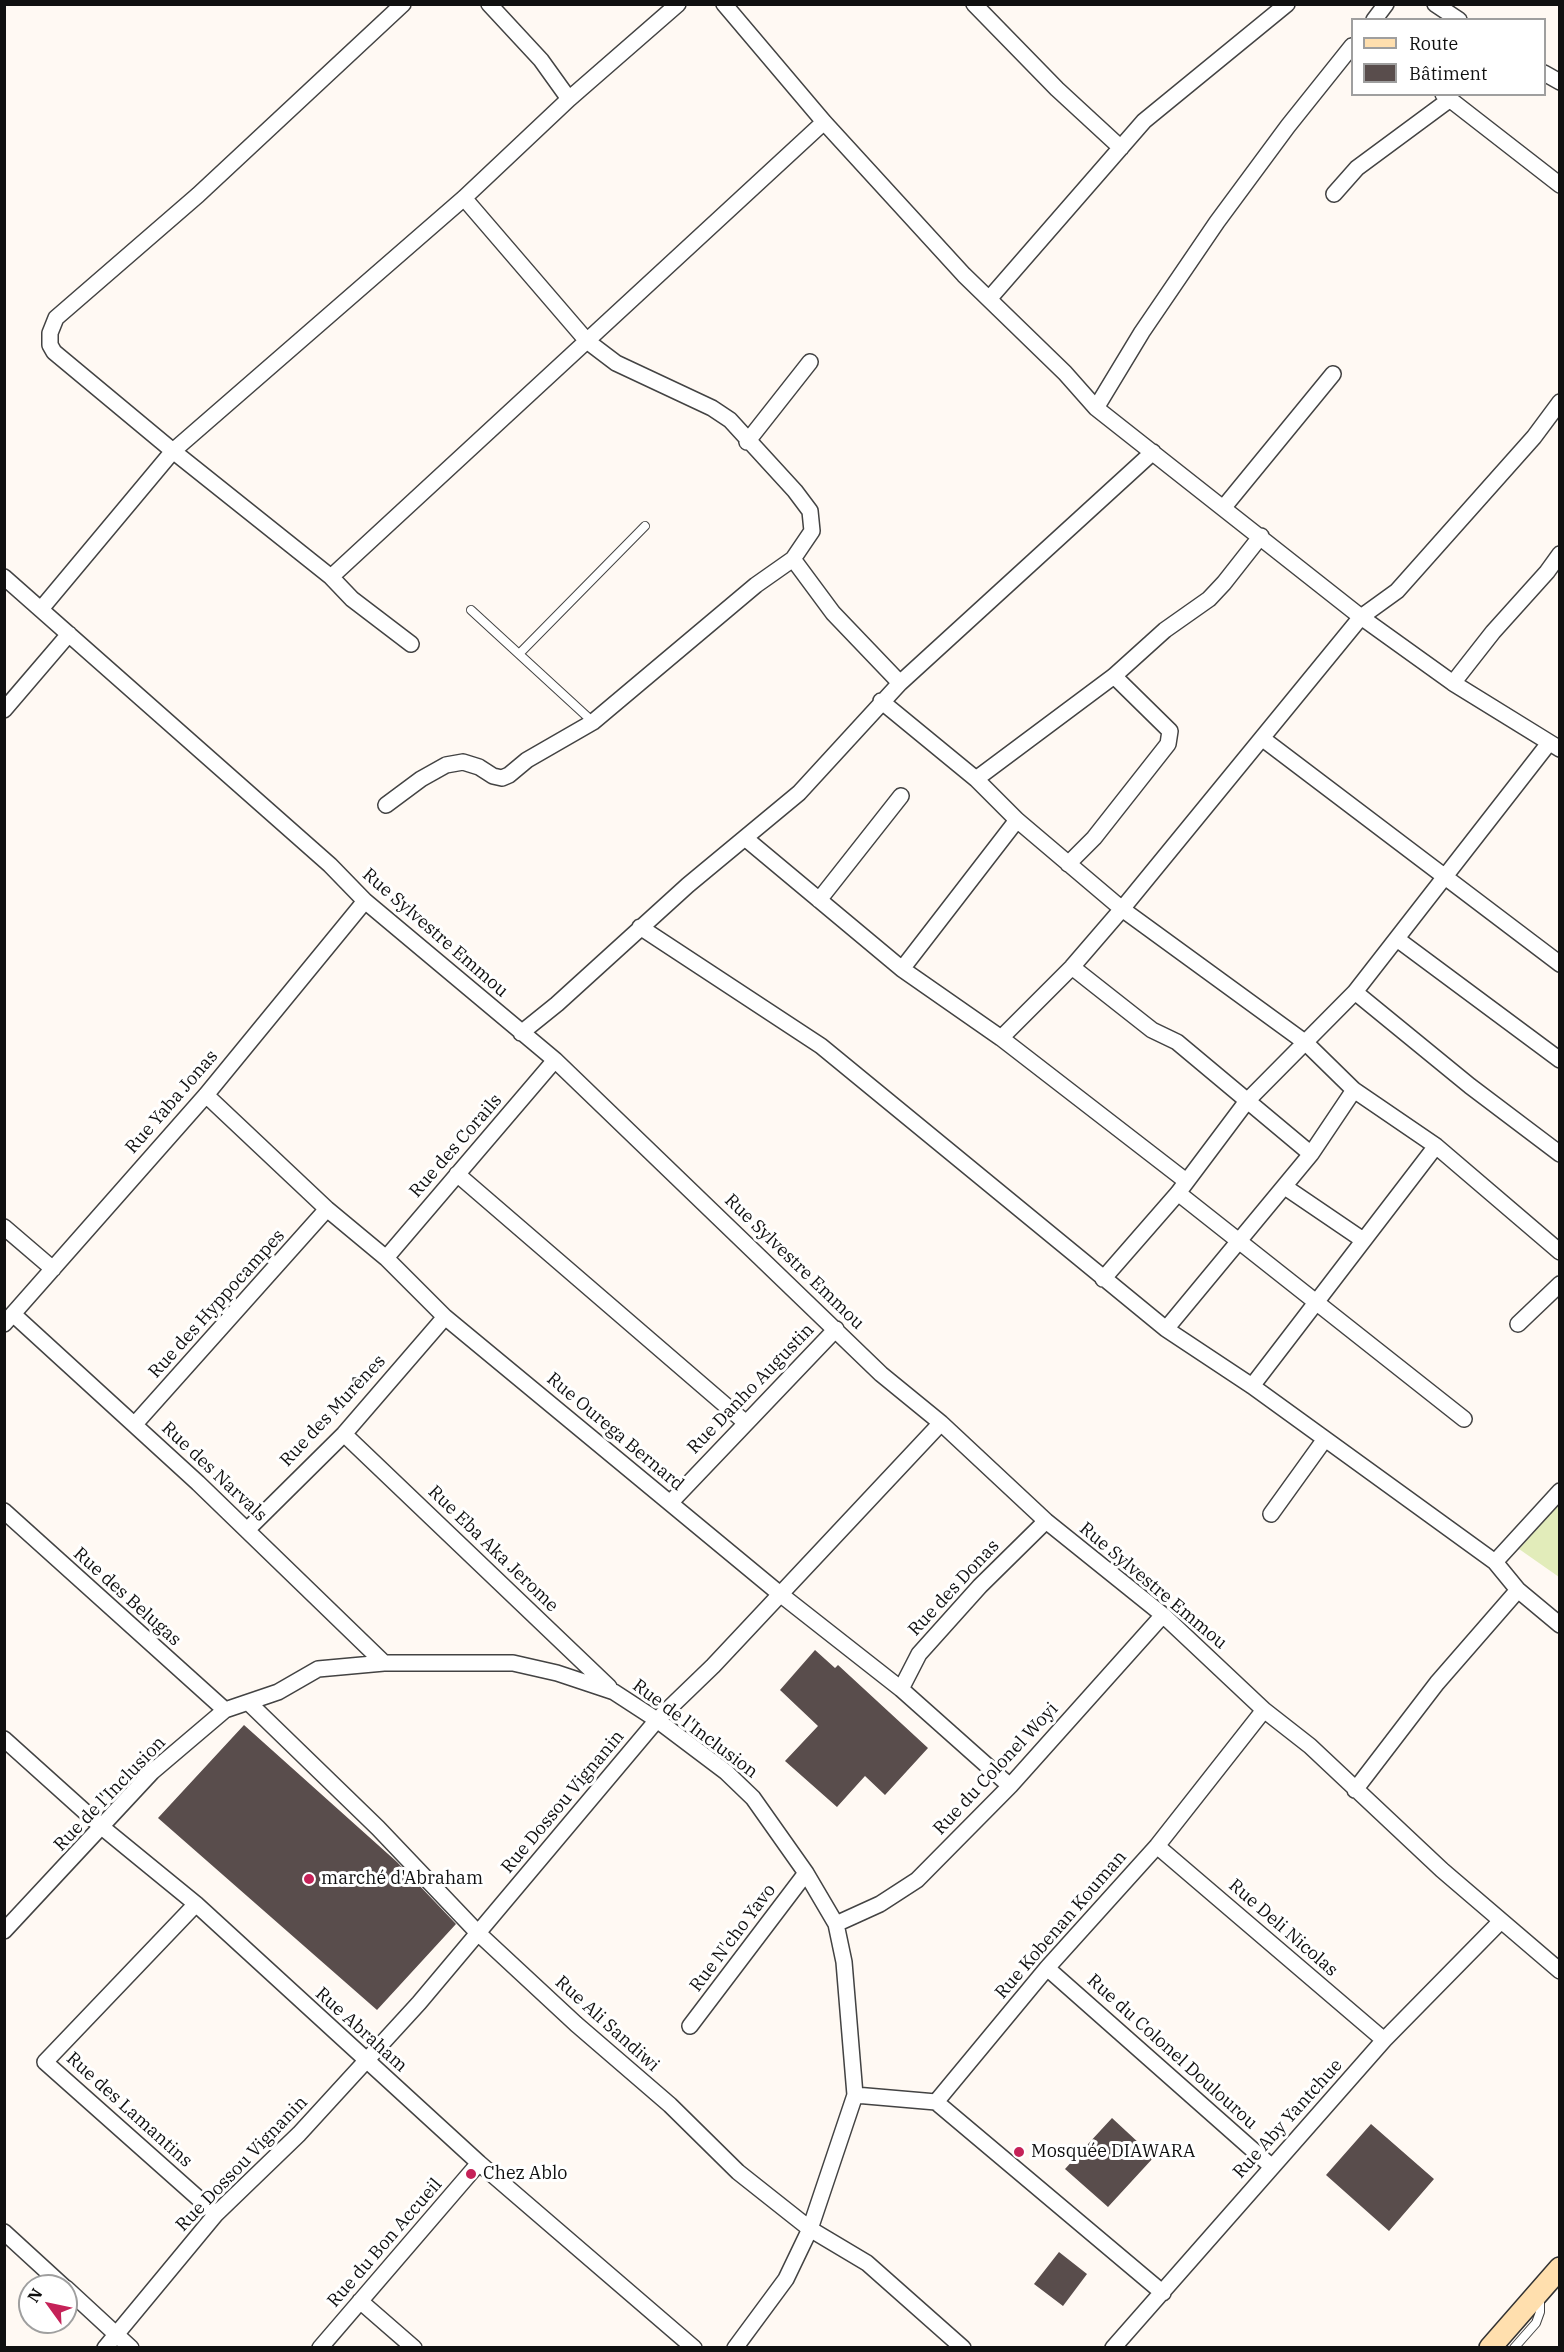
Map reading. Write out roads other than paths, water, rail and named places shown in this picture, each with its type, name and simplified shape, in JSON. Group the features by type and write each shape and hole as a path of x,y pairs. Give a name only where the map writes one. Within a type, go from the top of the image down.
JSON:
{"street":[{"path":"403,4 198,195 56,318 50,333 50,345 54,352 173,451 331,576 352,599 411,644"},
{"path":"489,4 541,60 569,99"},
{"path":"41,609 173,451 464,198 569,99 678,4"},
{"path":"724,4 824,122 963,275 1065,373 1096,408 1361,617 1453,683 1554,746 1443,876 1355,992 1247,1101 1182,1187 1103,1279"},
{"path":"974,4 1057,89 1121,148"},
{"path":"989,299 1144,121 1287,4"},
{"path":"1376,18 1386,4"},
{"path":"1435,4 1456,18"},
{"path":"1096,408 1142,332 1217,222 1288,126 1351,48"},
{"path":"1546,74 1560,82"},
{"path":"1334,194 1357,168 1446,97 1560,185"},
{"path":"331,576 824,122"},
{"path":"386,805 421,779 446,765 463,762 502,778 527,760 593,722 756,585 793,559 812,531 810,511 795,491 730,420 712,408 616,363 586,341 464,198"},
{"path":"747,441 810,362"},
{"path":"1224,507 1333,374"},
{"path":"1000,1038 1072,967 1122,909 1361,617 1397,591 1534,437 1560,402"},
{"path":"521,1033 557,1004 640,927 799,793 881,701 1153,452"},
{"path":"976,779 1114,676 1165,630 1209,599 1224,584 1261,536"},
{"path":"1453,683 1560,554"},
{"path":"793,559 833,613 900,683"},
{"name":"Rue Sylvestre Emmou","path":"4,577 330,866 364,902 555,1060 881,1374 941,1423 1046,1521 1163,1615 1264,1710 1310,1746 1500,1922 1560,1971"},
{"path":"4,710 69,634"},
{"path":"1068,864 1107,822 1168,744 1170,731 1114,676"},
{"path":"881,701 976,779 1017,820 1122,909 1306,1043 1354,1090 1436,1146 1560,1252"},
{"path":"1263,739 1560,964"},
{"path":"819,900 901,796"},
{"path":"902,969 1017,820"},
{"path":"745,838 902,969 1000,1038 1182,1187 1238,1239 1315,1304 1464,1419"},
{"name":"Rue Yaba Jonas","path":"9,1319 206,1095 364,902"},
{"path":"640,927 821,1046 1166,1329 1252,1386 1496,1562 1518,1590 1560,1625"},
{"path":"1397,939 1560,1060"},
{"path":"1072,967 1152,1030 1177,1042 1311,1154"},
{"path":"1355,992 1470,1086 1560,1154"},
{"name":"Rue des Corails","path":"386,1258 555,1060"},
{"path":"1166,1329 1238,1239 1311,1154 1354,1090"},
{"name":"Rue Ourega Bernard","path":"206,1095 327,1209 386,1258 446,1317 780,1594 901,1689 1010,1786"},
{"path":"1252,1386 1436,1146"},
{"path":"458,1174 746,1423"},
{"path":"1285,1187 1363,1240"},
{"name":"Rue des Hyppocampes","path":"135,1424 327,1209"},
{"path":"4,1227 53,1269"},
{"path":"1518,1324 1560,1284"},
{"name":"Rue des Murênes","path":"247,1530 344,1434 446,1317"},
{"name":"Rue des Narvals","path":"9,1319 135,1424 384,1663"},
{"name":"Rue Danho Augustin","path":"670,1503 836,1329"},
{"name":"Rue Dossou Vignanin","path":"105,2348 216,2214 299,2134 366,2062 657,1720 713,1666 941,1423"},
{"name":"Rue Eba Aka Jerome","path":"344,1434 614,1692"},
{"path":"1272,1514 1325,1439"},
{"path":"1496,1562 1560,1491"},
{"name":"Rue des Belugas","path":"4,1511 225,1710"},
{"name":"Rue des Donas","path":"901,1689 919,1654 980,1586 1046,1521"},
{"path":"1355,1790 1437,1683 1518,1590"},
{"name":"Rue du Colonel Woyi","path":"836,1924 880,1904 917,1880 1010,1786 1163,1615"},
{"name":"Rue de l'Inclusion","path":"4,1931 103,1828 152,1772 225,1710 278,1692 318,1669 384,1663 513,1663 557,1672 614,1692 657,1720 726,1772 753,1798 806,1873 836,1924 844,1962 855,2095 810,2229 786,2279 735,2348"},
{"name":"Rue Ali Sandiwi","path":"249,1703 378,1828 478,1933 576,2024 670,2105 738,2172 810,2229 867,2263 963,2348"},
{"name":"Rue Kobenan Kouman","path":"936,2102 1047,1968 1157,1846 1264,1710"},
{"name":"Rue Abraham","path":"5,1739 103,1828 196,1904 479,2163 694,2348"},
{"name":"Rue Deli Nicolas","path":"1157,1846 1384,2040"},
{"name":"Rue N'cho Yavo","path":"690,2026 806,1873"},
{"name":"Rue des Lamantins","path":"196,1904 45,2062 216,2214"},
{"name":"Rue Aby Yantchue","path":"1113,2348 1384,2040 1500,1922"},
{"name":"Rue du Colonel Doulourou","path":"1047,1968 1271,2166"},
{"path":"855,2095 936,2102 1163,2293"},
{"name":"Rue du Bon Accueil","path":"320,2348 479,2163"},
{"path":"4,2232 51,2274"},
{"path":"1490,2348 1560,2268"},
{"path":"78,2299 131,2348"},
{"path":"360,2301 414,2348"}],"lane":[{"path":"519,654 645,526"},
{"path":"471,610 593,722"},
{"path":"1514,2348 1536,2323 1540,2312 1540,2290"}],"place":[{"name":"marché d'Abraham","path":"309,1879"},
{"name":"Mosquée DIAWARA","path":"1019,2152"},
{"name":"Chez Ablo","path":"471,2174"}]}
